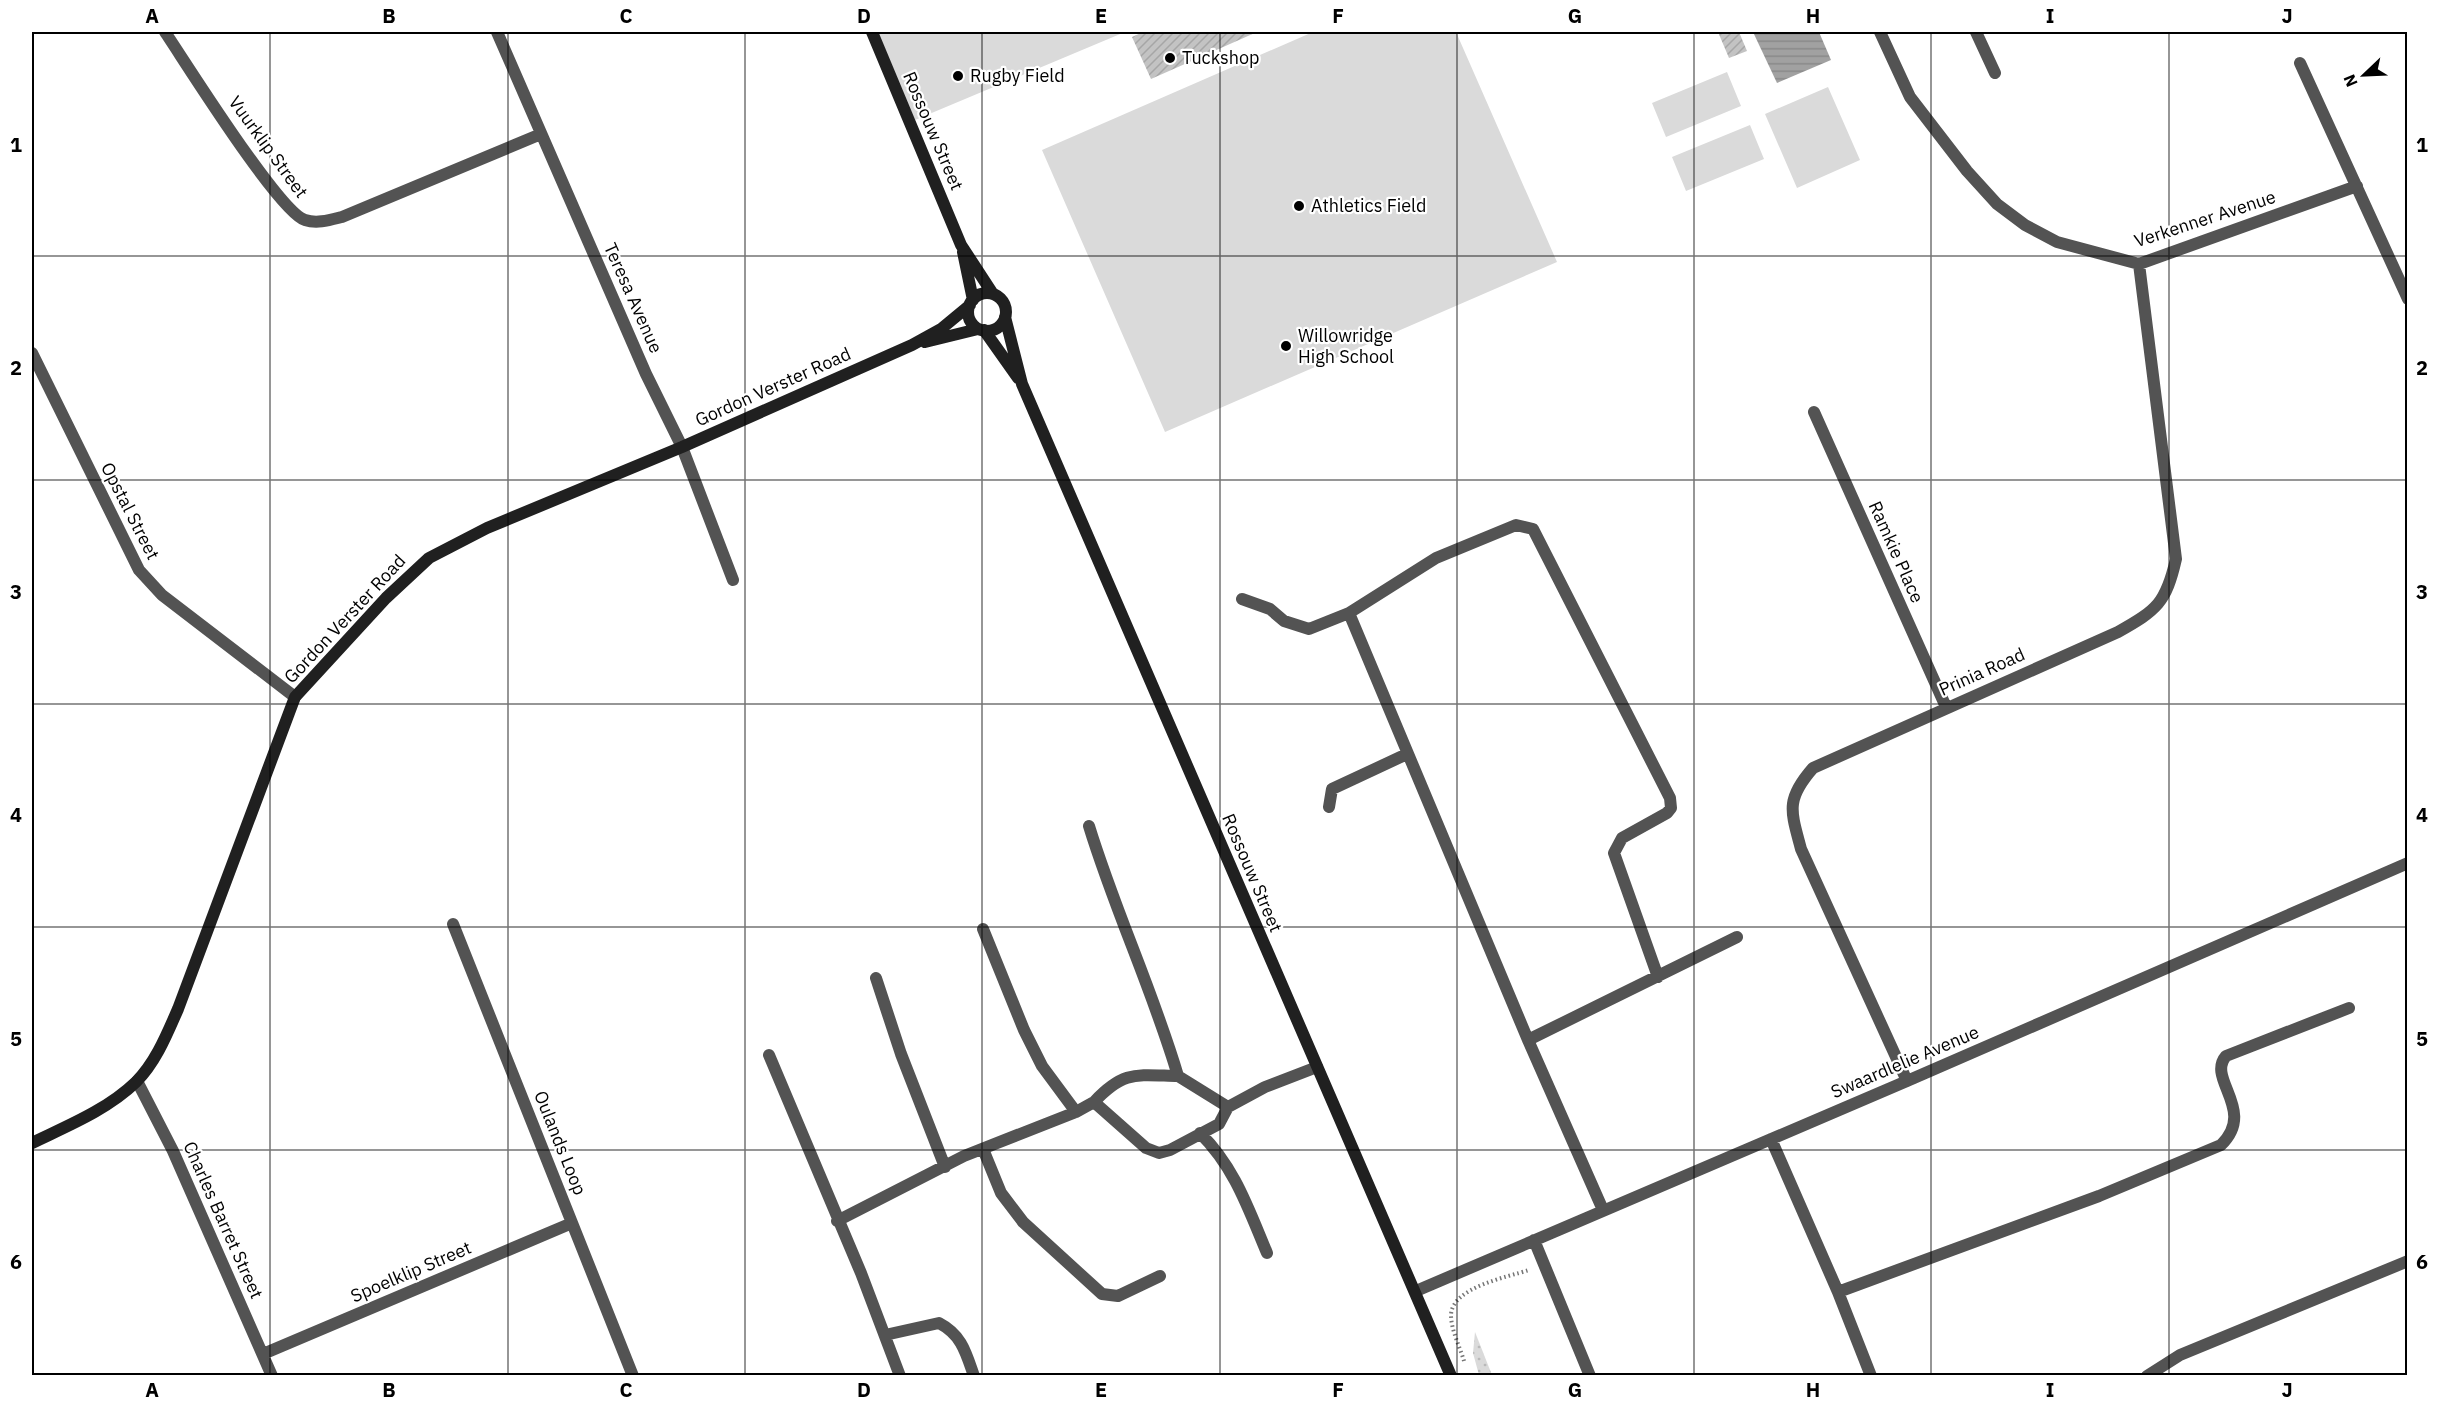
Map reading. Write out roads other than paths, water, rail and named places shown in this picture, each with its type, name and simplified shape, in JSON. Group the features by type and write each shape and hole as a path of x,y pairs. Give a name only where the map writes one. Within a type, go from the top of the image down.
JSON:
{"main road":[{"name":"Rossouw Street","path":"872,32 961,245 993,294"},
{"name":"Rossouw Street","path":"961,245 972,302"},
{"path":"982,294 993,294 1005,306 1005,317 999,326 981,330 969,315 972,302 982,294"},
{"name":"Gordon Verster Road","path":"32,1143 89,1115 137,1081 161,1047 178,1009 295,697 386,598 429,558 487,528 682,447 912,345 941,329 972,302"},
{"name":"Rossouw Street","path":"1005,317 1022,384 1451,1376"},
{"name":"Rossouw Street","path":"981,330 1022,384"},
{"name":"Gordon Verster Road","path":"912,345 981,330"}],"street":[{"name":"Vuurklip Street","path":"165,32 270,186 292,212 305,220 323,222 342,217 541,134"},
{"name":"Teresa Avenue","path":"497,32 646,374 682,447 733,580"},
{"name":"Verkenner Avenue","path":"1880,32 1910,97 1943,142 1997,204 2025,225 2057,242 2139,264 2357,186"},
{"path":"1976,32 1995,73"},
{"path":"2300,63 2408,299"},
{"name":"Prinia Road","path":"1907,1082 1801,849 1793,818 1792,802 1797,786 1813,768 2118,632 2149,614 2170,588 2176,559 2139,264"},
{"name":"Opstal Street","path":"32,353 139,570 162,595 295,697"},
{"name":"Ramkie Place","path":"1814,412 1946,707"},
{"path":"1242,599 1270,609 1284,621 1309,629 1349,613 1436,558 1516,525 1533,529 1670,798 1671,808 1667,813 1622,838 1614,853 1659,977"},
{"path":"1349,613 1528,1040 1603,1210"},
{"path":"1329,807 1332,789 1407,754"},
{"path":"1089,826 1103,872 1162,1021 1178,1076"},
{"name":"Swaardlelie Avenue","path":"1416,1291 2406,868"},
{"name":"Oulands Loop","path":"453,924 633,1376"},
{"path":"983,929 1024,1030 1042,1066 1076,1112"},
{"path":"1528,1040 1737,937"},
{"path":"876,978 901,1054 945,1167"},
{"path":"1838,1292 2099,1196 2221,1145 2231,1135 2236,1120 2221,1067 2223,1059 2271,1036 2349,1008"},
{"path":"769,1055 900,1376"},
{"path":"1094,1102 1152,1151 1159,1153 1170,1150 1219,1124 1228,1107 1265,1087 1317,1068"},
{"path":"837,1221 983,1149 1076,1112 1094,1102 1111,1083 1124,1077 1178,1076 1228,1107"},
{"name":"Charles Barret Street","path":"137,1081 173,1151 272,1376"},
{"path":"1200,1133 1221,1154 1268,1253"},
{"path":"1771,1138 1838,1292 1871,1376"},
{"path":"983,1149 1001,1193 1023,1222 1102,1294 1119,1296 1160,1276"},
{"name":"Spoelklip Street","path":"263,1353 572,1223"},
{"path":"1534,1240 1590,1376"},
{"path":"2147,1376 2180,1355 2408,1261"},
{"path":"885,1335 939,1323 954,1332 962,1342 974,1376"}],"place":[{"name":"Tuckshop","path":"1170,58"},
{"name":"Rugby Field","path":"958,76"},
{"name":"Athletics Field","path":"1299,206"},
{"name":"Willowridge High School","path":"1286,346"}]}
